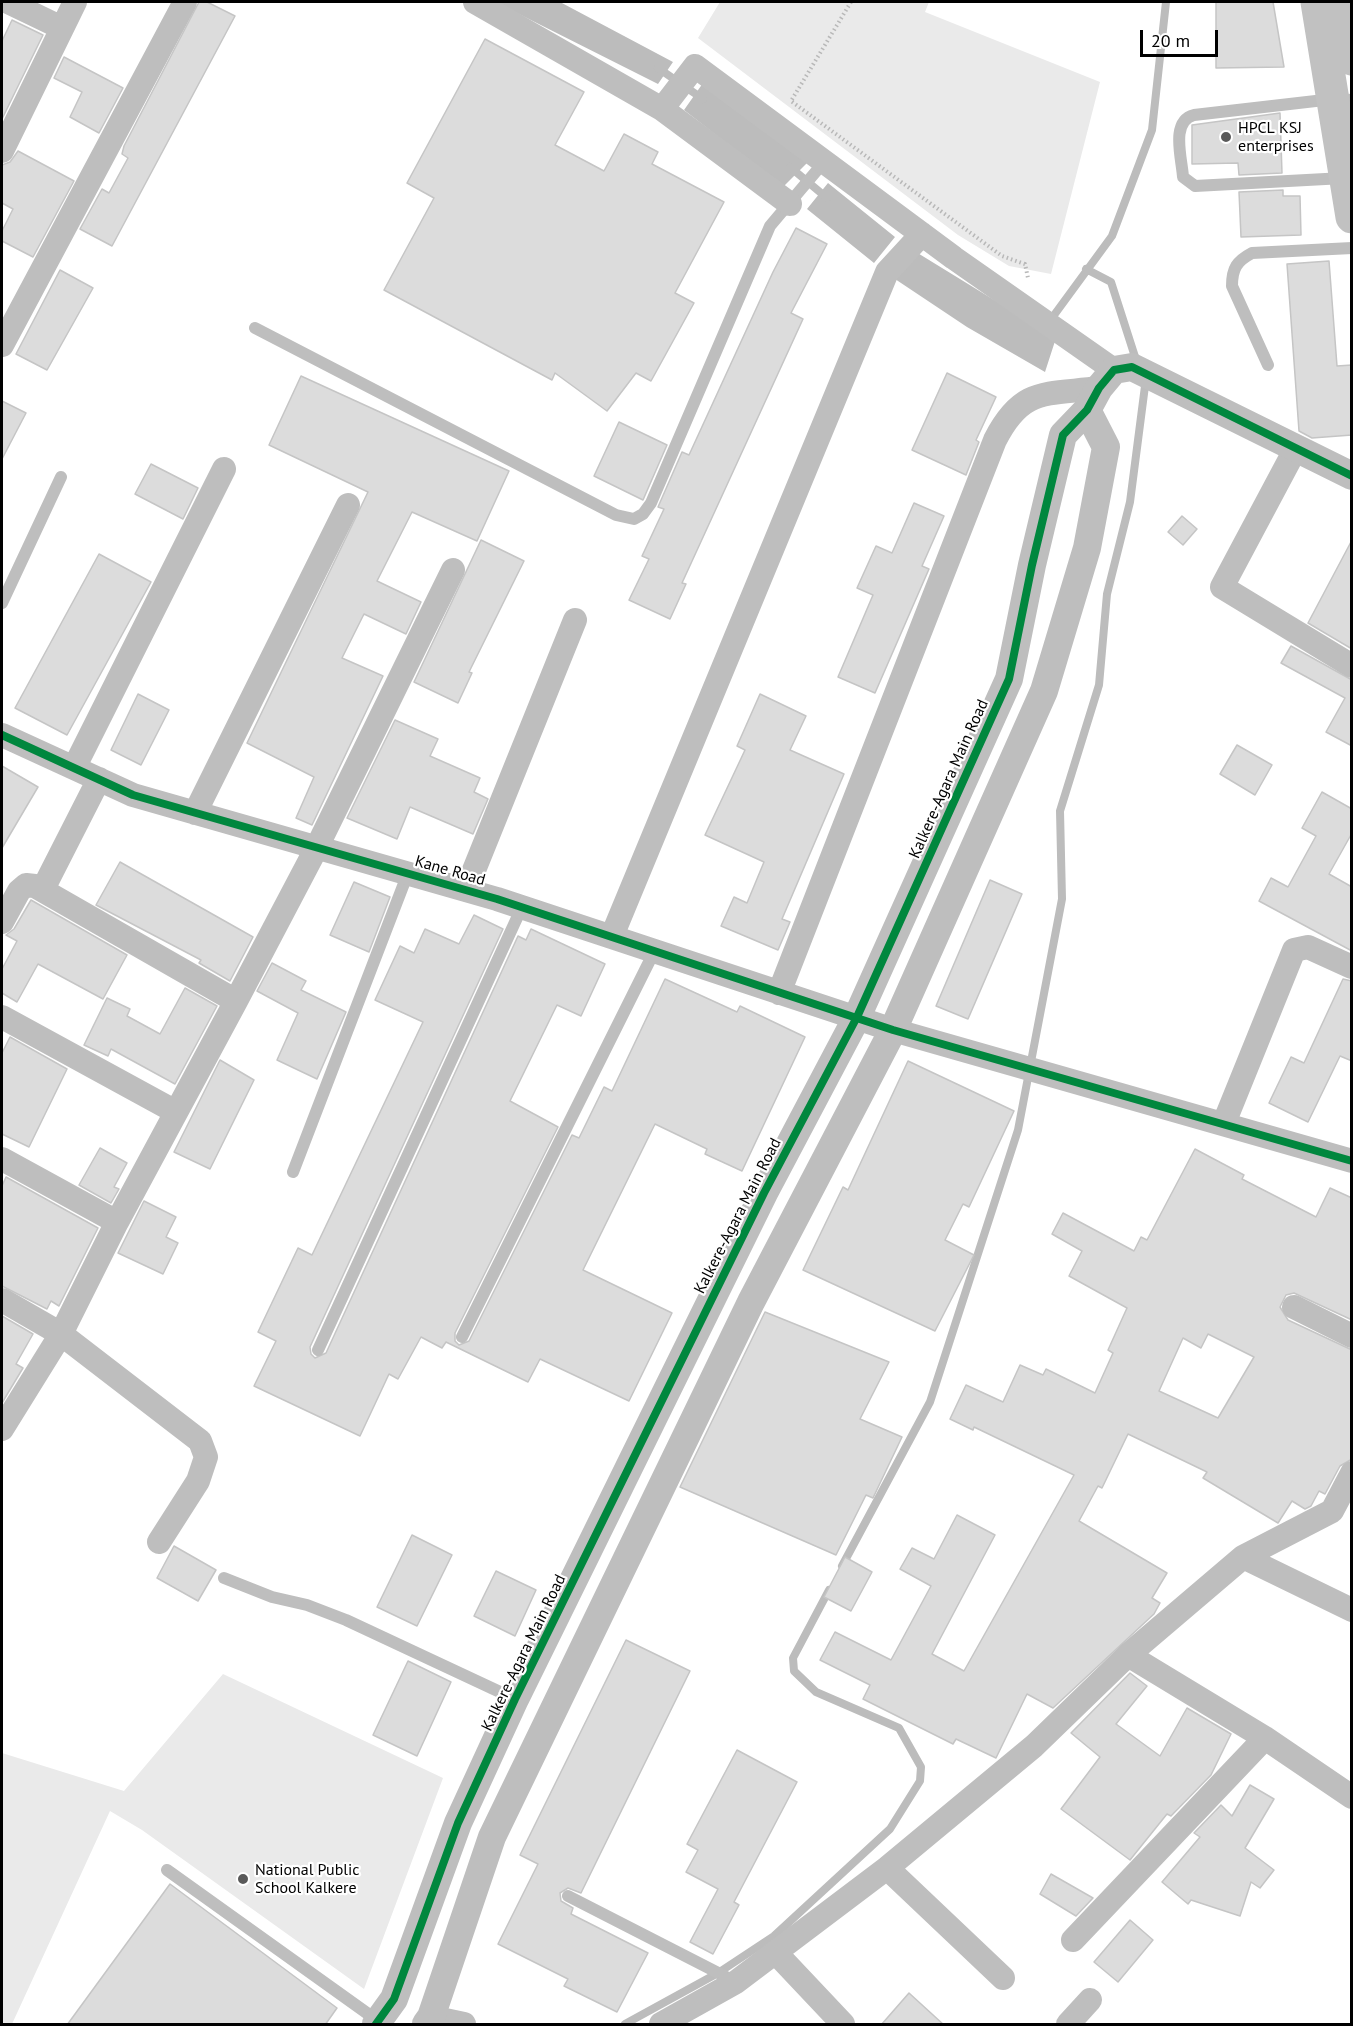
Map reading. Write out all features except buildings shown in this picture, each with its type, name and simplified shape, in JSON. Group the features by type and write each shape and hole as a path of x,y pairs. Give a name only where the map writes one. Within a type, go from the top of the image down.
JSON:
{"main road":[{"path":"1317,2 1342,99 1345,178 1352,217"},
{"path":"1344,2 1352,59"}],"street":[{"path":"8,2 62,28"},
{"path":"2,151 75,2"},
{"path":"2,345 185,2"},
{"path":"475,2 662,109 790,204"},
{"path":"662,109 695,66 915,242 1034,314 1116,382 1296,448 1352,476"},
{"path":"612,936 887,272 915,242"},
{"path":"779,993 995,440 1007,416 1022,402 1047,394 1116,382"},
{"path":"429,2021 492,1837 751,1302 893,1030 1044,691 1087,548 1116,382"},
{"name":"Kalkere-Agara Main Road","path":"383,2015 458,1823 515,1700 764,1192 857,1017 1009,679 1032,565 1063,435 1116,382"},
{"path":"1296,448 1222,587 1352,666"},
{"path":"74,768 224,469"},
{"path":"195,813 348,505"},
{"path":"2,1429 61,1334 117,1222 317,847 453,570"},
{"path":"466,890 575,620"},
{"name":"Kane Road","path":"2,735 133,795 522,907 893,1030 1352,1161"},
{"path":"43,889 99,779"},
{"path":"2,922 19,891 26,885 43,889 236,1001"},
{"path":"1224,1124 1294,950 1308,947 1352,967"},
{"path":"2,1017 176,1112"},
{"path":"2,1159 117,1222"},
{"path":"2,1300 61,1334 200,1441 206,1457 198,1481 159,1542"},
{"path":"1294,1307 1352,1336"},
{"path":"662,2025 776,1953 887,1868 1034,1746 1128,1655 1243,1557 1332,1511 1352,1473"},
{"path":"1243,1557 1352,1610"},
{"path":"1128,1655 1265,1738 1352,1797"},
{"path":"1074,1940 1265,1738"},
{"path":"887,1868 1003,1978"},
{"path":"776,1953 843,2025"},
{"path":"1068,2025 1090,2000"},
{"path":"383,2015 464,2025"}],"lane":[{"path":"1342,99 1194,115 1185,118 1180,128 1184,177 1191,184 1200,186 1345,178"},
{"path":"255,328 616,515 634,519 643,514 651,503 770,226 820,167"},
{"path":"1268,365 1232,286 1232,273 1239,260 1252,253 1352,248"},
{"path":"2,603 61,477"},
{"path":"294,1172 408,873"},
{"path":"318,1350 522,907"},
{"path":"462,1337 655,950"},
{"path":"224,1578 272,1597 308,1605 346,1620 515,1700"},
{"path":"167,1870 383,2015"},
{"path":"568,1896 731,1980"}],"path":[{"path":"851,2 791,101 1002,256 1025,264 1034,314"}],"shaded area":[{"path":"495,2 560,2 673,62 658,84"},
{"path":"720,2 929,2 925,12 1100,82 1051,274 1009,266 958,235 698,38"},
{"path":"703,83 807,163 783,187 684,110"},
{"path":"828,183 895,237 874,263 807,209"},
{"path":"916,252 1056,338 1045,372 967,327 895,279"},
{"path":"223,1674 443,1778 364,1989 142,1830 110,1811 12,2024 2,2024 2,1753 124,1791"}],"waterway":[{"path":"1049,322 1112,236 1152,130 1166,2"},
{"path":"658,68 703,99"},
{"path":"790,167 827,198"},
{"path":"1086,269 1111,282 1137,363"},
{"path":"842,1566 930,1402 1018,1130 1062,899 1060,811 1099,685 1107,594 1130,502 1145,386 1143,380"},
{"path":"625,2024 718,1973 774,1936 890,1829 920,1781 921,1767 899,1728 816,1692 794,1671 793,1658 829,1590"}],"cycle path":[{"path":"376,2024 394,1999 458,1823 515,1699 764,1193 857,1017 1009,679 1032,565 1063,435 1087,410 1099,388 1114,370 1132,367 1352,476"},
{"path":"2,735 133,795 497,899 893,1030 1352,1161"}],"place":[{"name":"HPCL KSJ enterprises","path":"1226,137"},
{"name":"National Public School Kalkere","path":"243,1879"}]}
